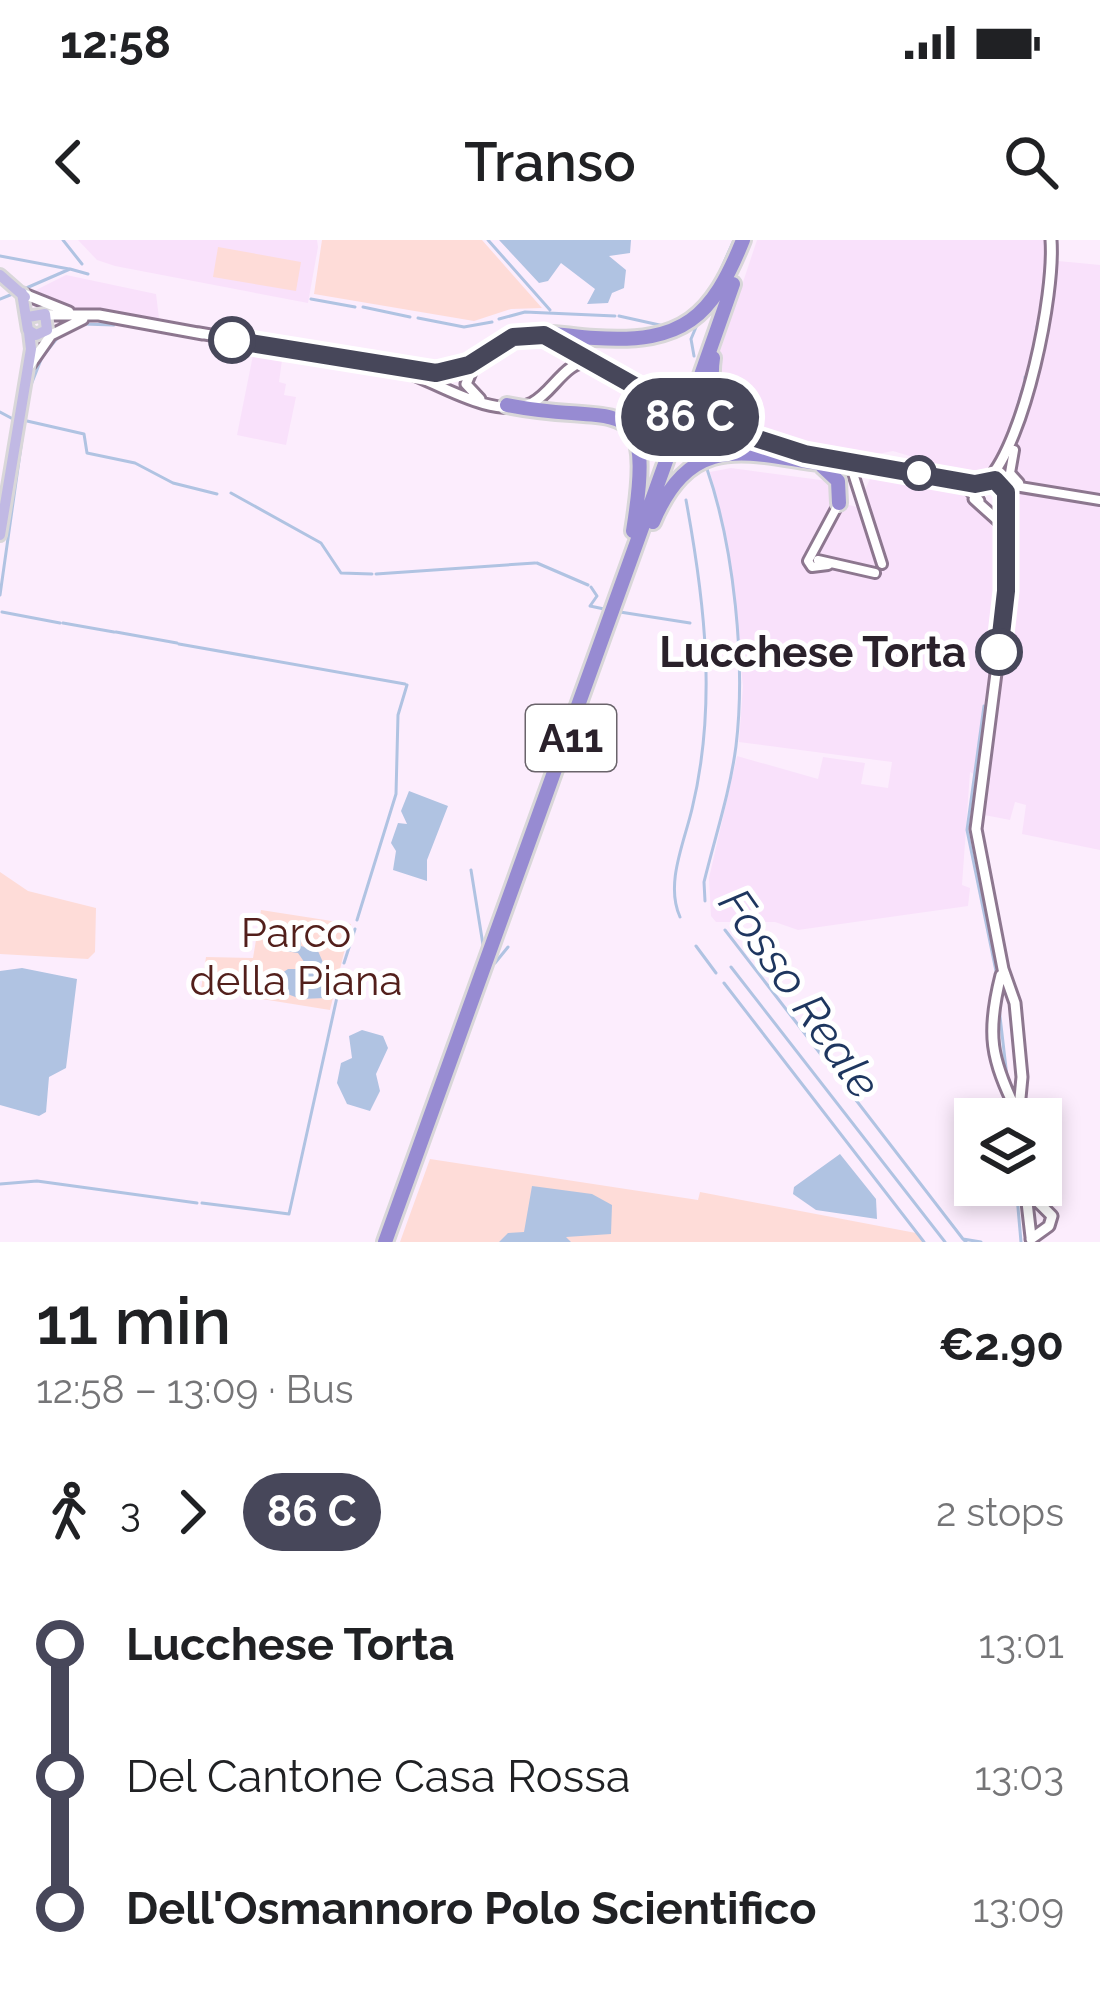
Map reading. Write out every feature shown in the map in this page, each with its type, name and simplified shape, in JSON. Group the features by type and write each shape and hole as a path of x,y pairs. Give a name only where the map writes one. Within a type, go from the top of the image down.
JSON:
{"highway":[{"name":"A11","path":"683,414 746,240"},
{"name":"A11","path":"387,1242 746,240"},
{"path":"529,333 621,337 699,317 720,294 746,240"},
{"path":"733,285 715,348 712,386 720,410 747,435"},
{"path":"507,405 611,415 638,439 643,460 639,496 613,615"},
{"path":"613,615 672,485 692,465 753,452 851,464"},
{"path":"812,462 836,476 839,503"},
{"name":"A11","path":"387,1242 613,615"}],"main road":[{"path":"1019,1098 1016,1017 976,829 1005,603 1004,523 999,506 1054,291 1052,240"},
{"path":"979,501 978,490 1000,466 1015,433 1051,289 1052,240"},
{"path":"0,275 44,306 398,369 440,373 529,333 561,342 683,414 747,435 851,464 1003,486"},
{"path":"0,535 17,419 41,325 21,292"},
{"path":"41,325 80,314"},
{"path":"41,325 80,317 194,332"},
{"path":"27,369 41,325"},
{"path":"561,342 574,352 576,363"},
{"path":"482,358 466,384 475,397 490,403"},
{"path":"398,369 507,405 532,403 576,363 592,362 683,414 787,452 961,482 970,485 979,501 999,506"},
{"path":"946,476 980,477 1000,466"},
{"path":"961,482 970,487 978,506 1004,523"},
{"path":"1003,970 991,1014 1000,1080 1009,1083 1018,1078 1021,1068"},
{"path":"991,1014 1003,1000 1016,1017"},
{"path":"997,1068 1010,1098"},
{"path":"1031,1206 1034,1221"},
{"path":"1030,1241 1034,1221 1043,1206 1052,1220 1034,1221"}],"street":[{"path":"1014,450 1011,476 1026,485 1100,500"},
{"path":"851,464 870,568 813,562 839,503 841,473 851,464"},
{"path":"1003,486 1026,485"},
{"path":"1003,486 1037,488"}],"shaded area":[{"path":"78,240 317,240 318,247 308,303 115,266 97,260"},
{"path":"757,240 1045,240 1048,260 1100,265 1100,850 1022,834 1026,805 1015,802 1010,820 974,813 979,777 970,772 962,885 970,888 968,906 798,930 775,922 716,922 711,916 709,878 737,756 818,779 823,757 865,763 861,784 888,788 892,762 739,742 743,686 728,552 710,472 731,468 836,482 834,501 868,510 864,492 871,477 961,485 974,508 998,522 1002,551 1010,553 1012,491 1020,481 1015,472 1018,455 1006,451 988,472 976,476 893,451 873,455 760,432 738,420 723,403 717,381 719,354"},
{"path":"66,275 156,294 159,318 154,322 71,309 28,294"},
{"path":"254,350 283,353 279,382 286,384 284,395 296,397 286,445 237,435"}],"green space":[{"path":"322,240 482,240 542,308 511,309 474,321 314,294"},
{"path":"218,247 301,262 296,291 213,277"},
{"path":"0,872 28,891 96,908 95,952 88,959 0,954"},
{"name":"Parco della Piana","path":"261,910 351,924 330,1010 201,989 206,957 253,958"},
{"path":"430,1159 698,1200 700,1192 916,1233 923,1242 400,1242"}],"water":[{"path":"499,240 631,240 630,253 609,256 626,270 624,288 612,293 608,303 587,304 595,289 561,263 548,281 539,283"},
{"path":"409,791 448,806 427,860 427,881 393,870 396,851 391,843 398,823 407,824 401,811"},
{"path":"300,931 301,946 318,951 329,976 325,998 301,999 279,991 279,975 288,969 309,969 298,953 285,951"},
{"path":"22,968 77,979 66,1068 49,1077 46,1112 39,1116 0,1105 0,971"},
{"path":"362,1030 383,1036 388,1048 376,1074 380,1091 370,1111 347,1104 337,1083 341,1063 352,1058 349,1036"},
{"path":"840,1154 876,1199 877,1219 816,1210 793,1194 794,1187"},
{"path":"532,1186 592,1194 612,1205 611,1234 566,1237 571,1242 499,1242 508,1233 524,1232"}],"waterway":[{"path":"63,240 82,264"},
{"path":"488,240 550,310"},
{"path":"718,276 734,240"},
{"path":"0,256 69,269"},
{"path":"24,289 70,269 88,274"},
{"path":"0,299 15,293"},
{"path":"311,299 355,307"},
{"path":"363,307 410,317"},
{"path":"1037,327 1042,307"},
{"path":"499,319 525,312 615,316"},
{"path":"619,316 664,326"},
{"path":"418,318 464,327 492,322"},
{"path":"694,356 691,339 699,320"},
{"path":"83,324 114,325"},
{"path":"29,390 42,357 59,336"},
{"path":"1016,413 1022,391"},
{"path":"0,412 13,419"},
{"path":"27,421 84,434 87,453 135,463 173,483 217,494"},
{"path":"0,595 24,425"},
{"path":"705,901 704,882 726,797 739,713 731,569 707,469"},
{"path":"231,493 321,543 341,573 372,574"},
{"path":"680,917 675,877 700,770 706,693 703,616 686,500"},
{"path":"376,574 535,563"},
{"path":"537,563 588,585"},
{"path":"989,670 999,563"},
{"path":"591,587 597,596 590,606 604,609"},
{"path":"2,612 60,623"},
{"path":"620,612 690,623"},
{"path":"63,623 114,632"},
{"path":"116,632 177,643"},
{"path":"179,644 405,684"},
{"path":"357,920 396,794 398,715 407,685"},
{"path":"984,706 967,830 997,976"},
{"path":"471,870 484,951"},
{"path":"344,963 355,929"},
{"path":"725,930 963,1239"},
{"path":"696,946 716,973"},
{"path":"495,963 508,947"},
{"name":"Fosso Reale","path":"731,967 945,1242"},
{"path":"202,1203 289,1214 343,970"},
{"path":"724,983 924,1242"},
{"path":"999,1008 1007,1077"},
{"path":"0,1184 37,1181 197,1203"},
{"path":"1018,1206 1021,1242"},
{"path":"966,1242 963,1239 981,1242"}],"bus line":[{"path":"232,340 436,373 469,365 513,337 544,335 684,414 786,449 975,484 995,480 1006,492 1006,591 999,652"}],"place":[{"name":"Lucchese Torta","path":"999,652"}]}
